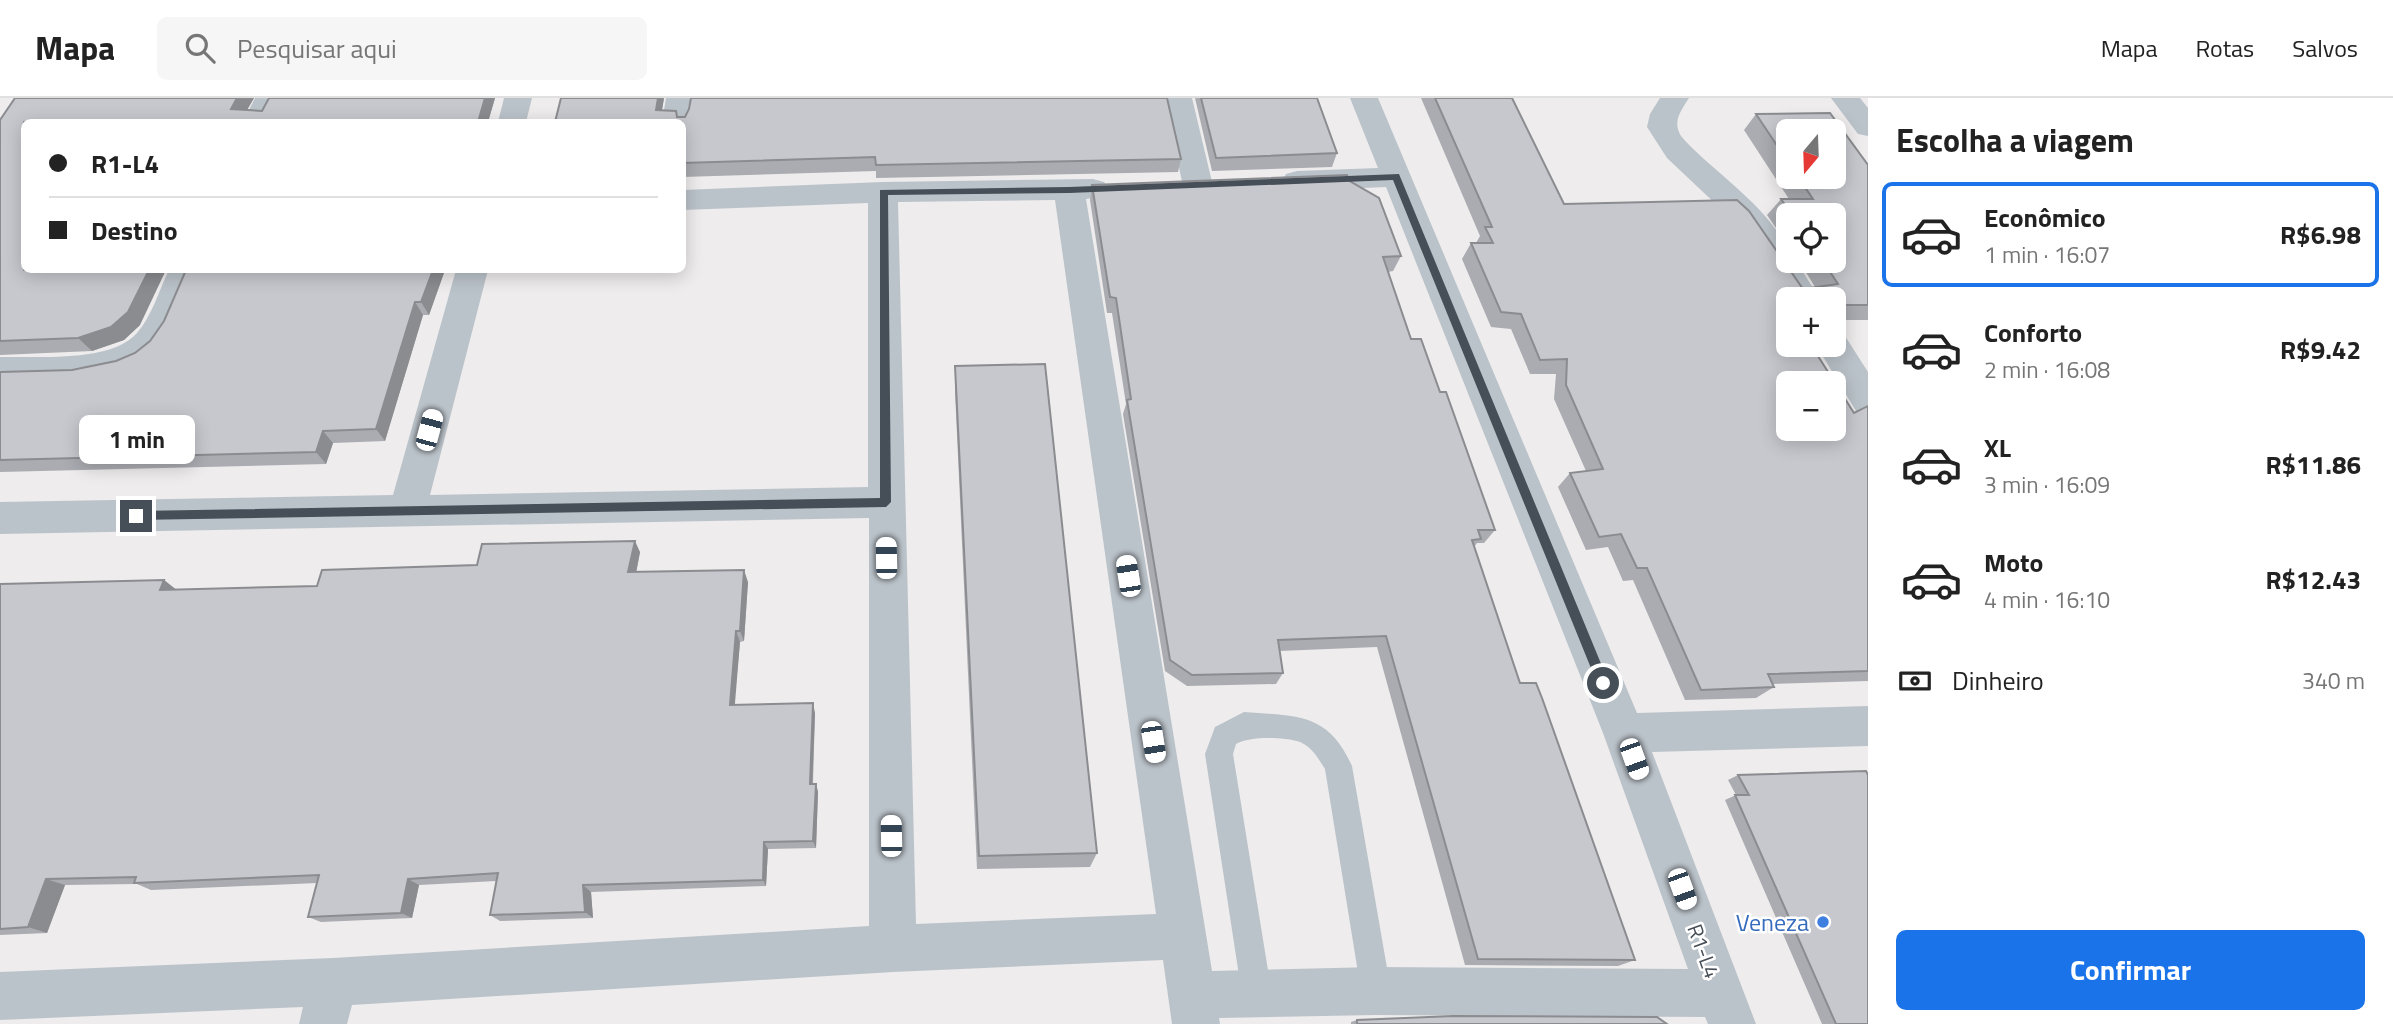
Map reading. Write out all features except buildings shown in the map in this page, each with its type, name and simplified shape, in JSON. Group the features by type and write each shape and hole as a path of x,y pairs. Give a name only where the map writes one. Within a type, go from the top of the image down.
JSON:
{"street":[{"path":"258,119 269,98"},
{"path":"513,119 518,98"},
{"path":"676,119 680,98"},
{"path":"1178,98 1198,186"},
{"name":"R1-L4","path":"1364,98 1624,733 1726,1009"},
{"path":"1675,98 1663,113 1662,129 1671,144 1724,192 1761,231 1796,287"},
{"path":"1845,98 1868,127"},
{"path":"1264,183 1396,177"},
{"path":"686,200 883,192 1121,188"},
{"path":"1069,190 1194,1009 1257,995 1376,991 1726,1009"},
{"path":"883,192 893,948"},
{"path":"0,370 107,364 132,356 148,344 184,273"},
{"path":"407,511 471,273"},
{"path":"1840,357 1868,401"},
{"path":"0,518 886,502"},
{"path":"1624,733 1868,726"},
{"path":"0,996 328,1003 893,948 1183,936"}],"lane":[{"path":"1257,995 1219,754 1225,736 1244,725 1303,729 1325,744 1338,766 1376,991"}],"place":[{"name":"Veneza","path":"1823,922"}],"route":[{"path":"136,516 886,502 883,192 1069,190 1396,177 1603,683"}]}
